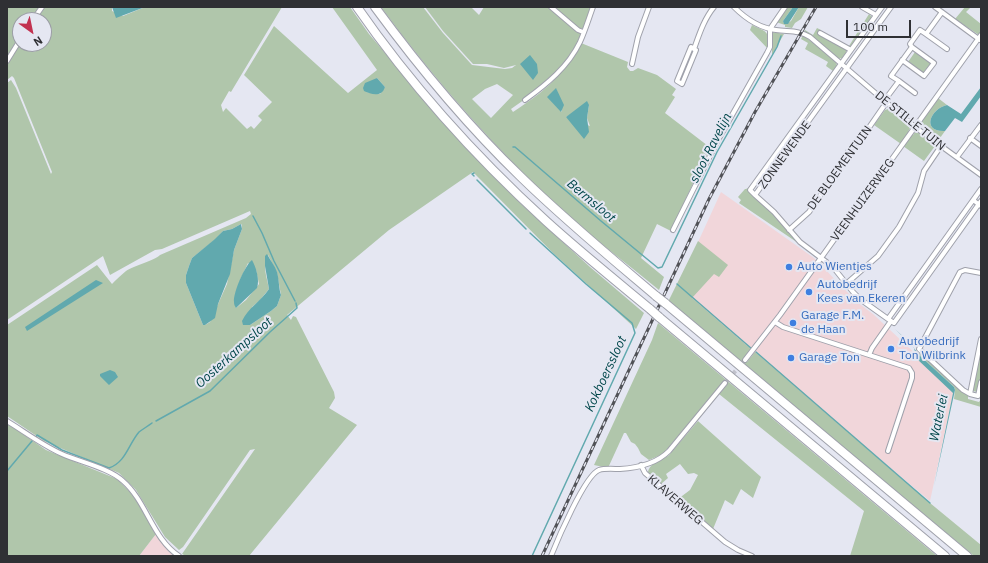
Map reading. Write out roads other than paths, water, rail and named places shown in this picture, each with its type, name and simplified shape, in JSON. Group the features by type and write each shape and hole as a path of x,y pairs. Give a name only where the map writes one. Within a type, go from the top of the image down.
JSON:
{"highway":[{"path":"357,7 421,91 487,164 546,221 945,556"},
{"path":"375,7 433,82 478,133 564,218 967,556"}],"street":[{"path":"551,7 578,30 583,32"},
{"path":"525,100 548,83 562,69 580,42 593,7"},
{"path":"632,64 638,37 649,7"},
{"path":"694,49 691,48 677,82 682,84 696,50 694,49 708,14 714,7"},
{"name":"DE STILLE TUIN","path":"734,7 749,21 770,29 805,34 915,127 981,175"},
{"path":"673,230 718,140 768,53 770,47 770,29 785,7"},
{"path":"862,7 876,15"},
{"name":"ZONNEWENDE","path":"882,7 750,190 755,195 891,7"},
{"path":"935,7 980,38"},
{"path":"926,34 942,12"},
{"path":"915,93 891,76 912,47 910,44 920,30 946,49"},
{"path":"820,32 851,50"},
{"name":"VEENHUIZERWEG","path":"745,360 775,322 980,38"},
{"path":"902,60 924,76 934,63 912,47"},
{"path":"7,61 13,52"},
{"name":"DE BLOEMENTUIN","path":"789,230 809,212 849,150 868,129 899,81"},
{"path":"957,157 981,125"},
{"path":"970,138 981,146"},
{"path":"846,284 874,260 899,227 918,191 924,171 941,146"},
{"path":"869,355 890,320 981,189"},
{"path":"755,195 774,212 804,246 833,267 860,299 894,323 980,204 973,200"},
{"path":"981,273 965,270 960,272 919,347 920,350 963,390 970,394 978,396 981,382"},
{"path":"775,322 783,327 909,368 912,373 912,378 888,451"},
{"path":"970,394 981,339"},
{"path":"641,465 658,459 666,454 725,384"},
{"path":"7,421 54,450 111,473 122,479 137,498 163,540 179,556"},
{"name":"KLAVERWEG","path":"551,556 569,514 592,474 601,469 627,469 641,465 645,473 725,542 752,556"}],"water":[{"path":"112,7 145,7 116,18"},
{"path":"793,7 799,7 788,24 784,24 783,21"},
{"path":"530,55 537,64 538,73 533,80 520,64"},
{"path":"377,78 385,87 382,92 379,94 373,94 364,91 363,88 365,83"},
{"path":"981,87 981,96 962,122 955,118 945,131 933,128 931,120 936,111 947,105 961,114"},
{"path":"556,88 564,105 561,112 547,97"},
{"path":"587,101 589,105 587,118 589,132 584,139 566,117"},
{"path":"241,224 242,229 234,250 230,274 218,304 215,318 203,325 186,283 186,275 192,258 223,231 232,229"},
{"path":"267,254 277,272 281,295 277,306 271,311 250,325 243,325 242,321 245,316 269,289 265,266 265,256"},
{"path":"252,260 257,274 257,288 236,308 234,298 237,286 246,267"},
{"path":"96,280 103,283 27,331 25,327"},
{"path":"914,348 918,354 954,387 955,390 934,486 953,393 917,359"},
{"path":"110,370 115,372 118,377 109,385 100,376 100,374"}],"waterway":[{"name":"sloot Ravelijn","path":"513,147 515,147 658,268 662,267 717,152 777,47 781,36"},
{"name":"Kokboerssloot","path":"474,173 472,174 474,176"},
{"name":"Kokboerssloot","path":"477,180 526,229"},
{"name":"Oosterkampsloot","path":"253,216 295,301"},
{"name":"Kokboerssloot","path":"530,233 632,323 635,333 532,556"},
{"path":"677,284 752,349"},
{"name":"Oosterkampsloot","path":"156,421 210,391 270,332 297,308 296,303"},
{"path":"756,352 930,503"},
{"name":"Oosterkampsloot","path":"36,437 37,435 62,450 109,468 119,462 139,432 152,423"},
{"name":"Oosterkampsloot","path":"7,471 32,441"}],"tunnel":[{"path":"725,383 745,360"}],"railway":[{"path":"542,556 709,199 755,112 816,7"}],"place":[{"name":"Auto Wientjes","path":"789,267"},
{"name":"Autobedrijf Kees van Ekeren","path":"809,292"},
{"name":"Garage F.M. de Haan","path":"793,323"},
{"name":"Autobedrijf Ton Wilbrink","path":"891,349"},
{"name":"Garage Ton","path":"791,358"}],"water label":[{"name":"Bermsloot","path":"591,201"},
{"name":"Waterlei","path":"939,418"}]}
